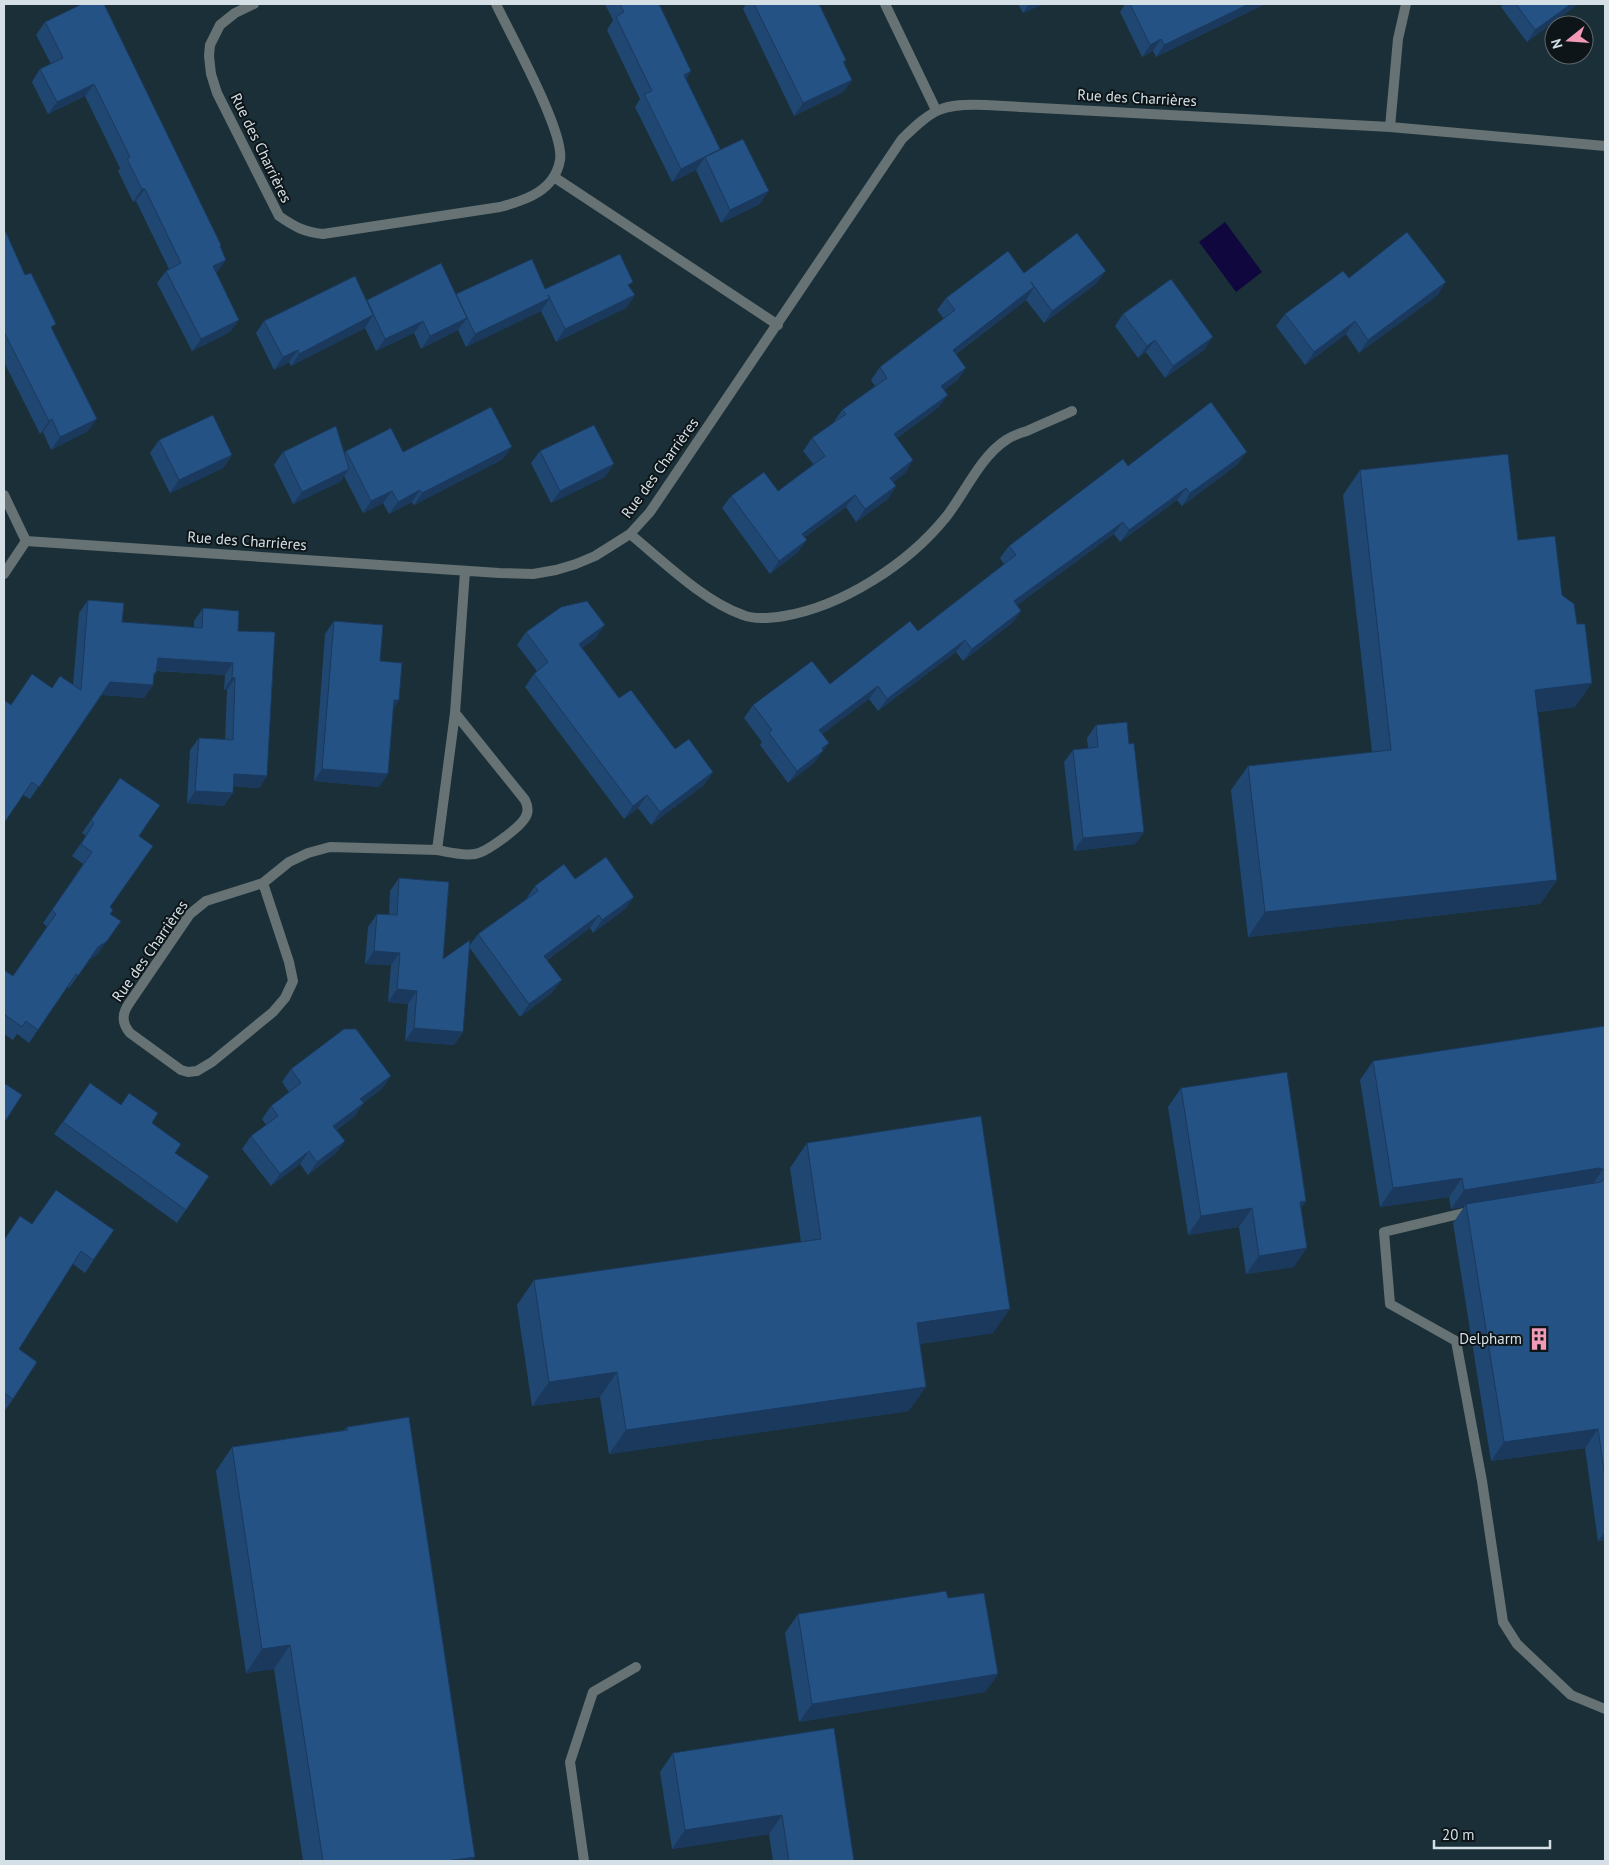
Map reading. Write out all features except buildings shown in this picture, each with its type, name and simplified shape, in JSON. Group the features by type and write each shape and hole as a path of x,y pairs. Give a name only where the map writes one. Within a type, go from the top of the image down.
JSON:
{"street":[{"name":"Rue des Charrières","path":"254,4 220,25 210,45 211,74 230,122 270,202 279,216 292,226 307,232 323,234 500,207 522,201 542,191 554,177"},
{"path":"496,4 549,114 557,136 560,159 554,177 778,325"},
{"path":"885,4 936,110"},
{"path":"1390,127 1398,39 1406,4"},
{"name":"Rue des Charrières","path":"26,541 533,574 556,570 595,556 630,534 659,499 902,139 919,122 936,110 961,104 986,105 1390,127 1605,146"},
{"path":"630,534 720,605 745,616 770,618 802,613 855,591 903,558 927,538 946,517 985,460 1006,440 1072,411"},
{"path":"4,495 26,541 4,574"},
{"path":"437,850 455,713 465,571"},
{"name":"Rue des Charrières","path":"262,883 289,962 293,981 285,998 273,1012 212,1062 197,1071 188,1072 181,1070 130,1033 125,1026 123,1017 125,1010 190,914 198,907 215,897 262,883 289,862 330,846 437,850 470,854 484,851 521,824 528,811 525,800 455,713"},
{"path":"1483,1210 1384,1232 1390,1304 1456,1341 1482,1481 1503,1622 1517,1644 1571,1694 1605,1709"},
{"path":"584,1861 570,1762 593,1692 636,1667"}],"shaded area":[{"path":"1225,222 1262,272 1236,292 1199,242"}],"place":[{"name":"Delpharm","path":"1539,1339"}]}
